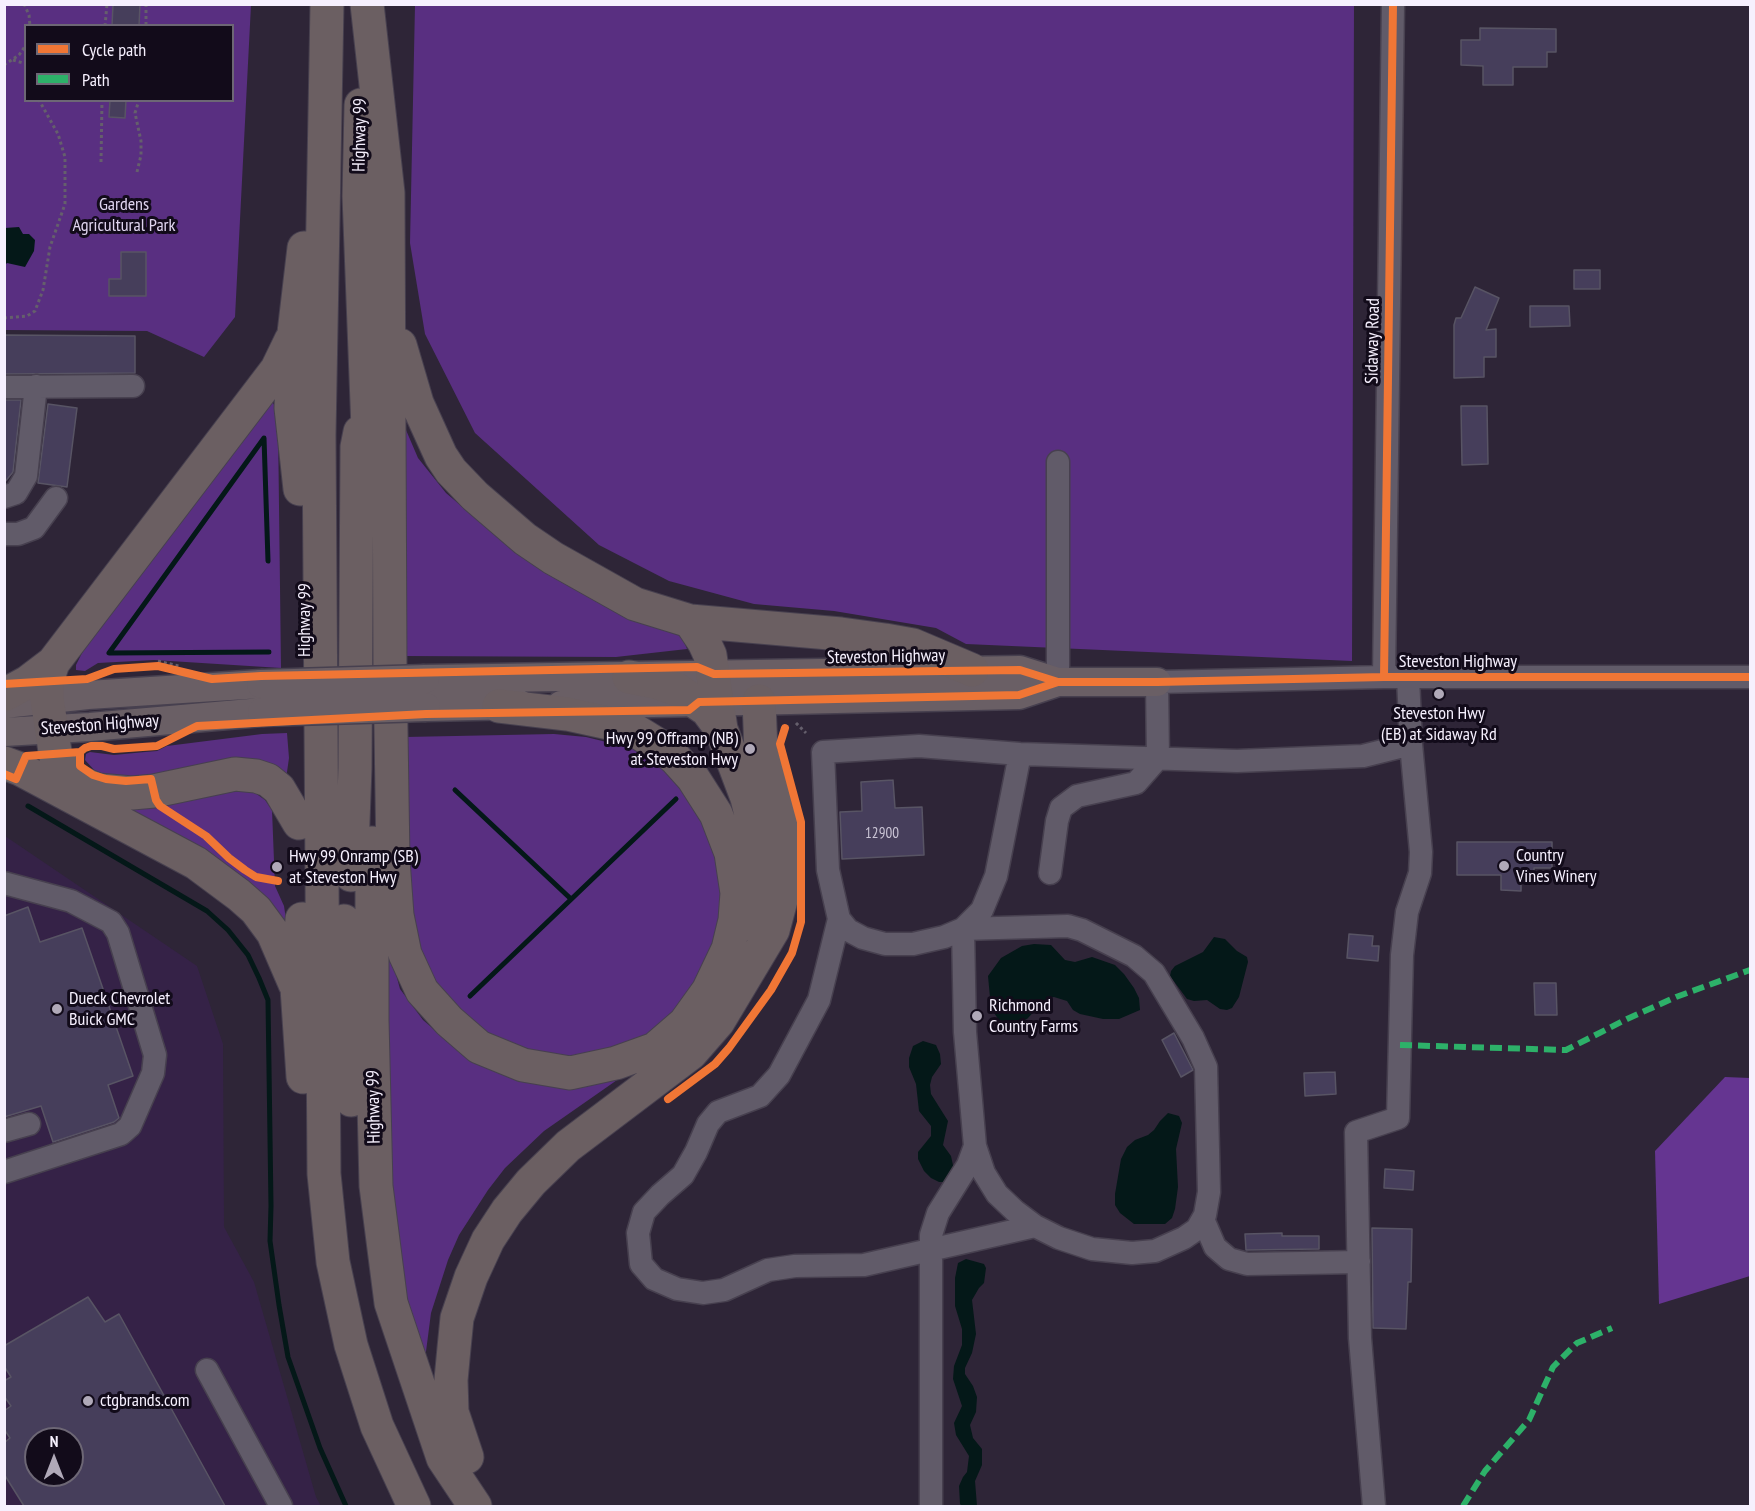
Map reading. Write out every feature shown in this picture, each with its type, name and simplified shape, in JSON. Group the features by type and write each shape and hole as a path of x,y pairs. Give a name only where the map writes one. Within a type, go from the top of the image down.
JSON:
{"highway":[{"name":"Highway 99","path":"327,4 319,435 324,1174 333,1262 351,1345 377,1426 414,1506"},
{"name":"Highway 99","path":"365,4 359,196 372,638 372,1020 376,1186 392,1303 443,1458 475,1506"},
{"path":"365,4 388,193 392,848 397,915 405,954 422,991 449,1021 479,1047 523,1065 570,1073 616,1063 655,1048 685,1023 708,991 728,949 735,920 737,893 731,853 716,814 693,778 675,758 631,728 567,714 499,706"},
{"path":"324,147 309,196 294,333 291,408 299,466 301,513 299,823 302,913 297,988 306,1119 324,1140"},
{"path":"323,208 336,247 338,434 335,749 355,1176 373,1297 385,1352 405,1412 432,1477 447,1506"},
{"path":"389,300 417,403 441,456 451,471 475,496 525,539 553,558 635,604 690,621 885,640 913,645 972,670"},
{"path":"4,695 28,682 53,663 278,369 294,333"},
{"path":"347,984 355,768 357,447 366,401"},
{"path":"690,621 707,648 713,702 747,798 758,843 762,890 759,927 749,969"},
{"path":"53,663 46,681 56,758 72,779 113,818"},
{"path":"629,677 655,682 713,702"},
{"path":"492,1506 463,1447 452,1412 451,1380 457,1318 471,1277 488,1240 507,1211 531,1182 568,1146 691,1053 718,1022 773,930 784,889 785,839 775,794 761,752 759,701"},
{"path":"4,763 20,769 196,863 239,895 256,910 273,933 297,988"},
{"path":"72,779 98,790 132,793 154,791 236,774 256,776 268,780 279,789 299,823"}],"main road":[{"name":"Steveston Highway","path":"713,702 972,670 1020,670 1058,682 1157,682"},
{"name":"Steveston Highway","path":"4,704 49,714 262,712 425,693 629,677"},
{"name":"Steveston Highway","path":"4,732 49,714 261,684 425,693 499,706 1019,695 1058,682"}],"street":[{"name":"Sidaway Road","path":"1384,677 1393,4"},
{"path":"4,497 16,493 26,476 36,386"},
{"path":"4,387 133,386"},
{"path":"1058,462 1058,682"},
{"path":"4,534 18,534 34,528 56,498"},
{"name":"Steveston Highway","path":"1157,682 1384,677 1750,677"},
{"path":"1374,1506 1360,1338 1356,1132 1398,1118 1402,955 1407,912 1420,873 1421,852 1411,744 1408,677"},
{"path":"1050,873 1061,808 1077,796 1136,783 1158,758 1157,682"},
{"path":"1035,1226 864,1265 795,1266 768,1270 724,1290 703,1293 677,1289 654,1279 641,1264 638,1233 644,1212 682,1175 696,1152 708,1124 718,1112 760,1096 779,1075 819,1000 844,924 828,870 823,752 919,746 1020,754 1237,761 1363,756 1411,744"},
{"path":"844,924 863,938 885,944 913,944 944,937 963,929 1068,926 1082,930 1134,956 1154,973 1193,1038 1206,1066 1209,1192 1203,1219 1197,1228 1184,1238 1155,1251 1132,1253 1092,1249 1059,1238 1035,1226 997,1194 984,1173 975,1146 965,1032 963,929 982,910 996,876 1020,754"},
{"path":"4,883 71,901 111,922 118,933 155,1055 153,1073 130,1126 121,1134 4,1172"},
{"path":"4,1131 29,1124"},
{"path":"931,1506 931,1234 938,1213 968,1165 975,1146"},
{"path":"1203,1219 1215,1247 1229,1259 1247,1264 1359,1262"},
{"path":"207,1370 281,1506"}],"path":[{"path":"24,4 30,24"},
{"path":"105,24 107,4"},
{"path":"146,4 147,24"},
{"path":"4,65 13,60 24,47"},
{"path":"13,60 24,63"},
{"path":"4,318 27,316 35,311 43,291 50,247 65,204 65,158 58,134 40,102"},
{"path":"100,162 102,102"},
{"path":"136,172 141,155 141,141 135,113 138,102"},
{"path":"147,667 158,666 182,672"},
{"path":"793,719 806,733"}],"shaded area":[{"path":"19,227 23,234 29,234 35,240 34,251 25,267 7,263 5,265 5,228"},
{"path":"5,836 197,966 223,1044 224,1227 254,1282 316,1497 321,1506 5,1506"},
{"path":"1214,937 1225,939 1247,957 1248,962 1239,997 1232,1008 1227,1010 1220,1009 1207,1000 1187,999 1170,976 1175,966 1203,952"},
{"path":"1051,945 1065,960 1075,962 1092,957 1115,965 1134,988 1139,998 1140,1010 1119,1019 1103,1019 1080,1014 1073,1010 1067,1001 1054,997 1048,998 1027,1019 1000,1022 991,1008 988,976 1001,958 1022,946"},
{"path":"923,1041 936,1045 940,1054 941,1064 932,1077 930,1085 931,1094 948,1121 943,1145 951,1156 954,1170 944,1182 931,1178 924,1171 918,1159 918,1152 931,1136 931,1126 919,1111 916,1084 909,1067 909,1058 913,1046"},
{"path":"1725,1077 1750,1078 1750,1276 1659,1304 1655,1151"},
{"path":"1168,1113 1179,1116 1182,1123 1176,1149 1178,1187 1175,1209 1172,1218 1165,1224 1134,1224 1120,1213 1115,1205 1121,1159 1127,1147 1135,1140 1148,1135"},
{"path":"966,1259 984,1264 986,1268 984,1283 972,1300 976,1334 972,1353 965,1368 965,1374 977,1397 976,1412 970,1425 973,1438 982,1449 982,1465 975,1481 977,1506 960,1504 959,1486 967,1472 969,1456 956,1435 954,1423 962,1406 953,1379 954,1366 962,1345 962,1329 955,1306 955,1278 958,1263"}],"green space":[{"name":"Gardens Agricultural Park","path":"5,5 251,5 235,317 204,357 147,331 5,330"},
{"path":"415,5 1354,5 1352,661 966,644 936,628 834,611 754,604 669,581 599,545 475,433 425,334 410,243"},
{"path":"270,398 276,408 278,424 281,668 154,660 98,663 85,671 76,670 76,665 87,643"},
{"path":"400,416 418,458 446,493 517,553 681,634 687,649 616,657 403,656"},
{"path":"287,733 289,758 286,779 116,778 96,772 85,760 86,754 90,752 114,755 157,751 167,746"},
{"path":"554,734 586,737 631,748 666,770 696,797 721,844 725,928 695,989 653,1034 618,1052 545,1059 460,1022 407,940 405,737"},
{"path":"229,787 251,790 265,800 272,810 275,886 284,906 287,926 112,801"},
{"path":"379,911 400,989 423,1020 453,1046 640,1064 544,1131 505,1168 488,1190 459,1235 448,1260 431,1313 424,1367 390,1233"}],"building":[{"path":"113,4 140,4 139,24 112,24"},
{"path":"1480,28 1556,29 1556,52 1547,52 1547,67 1513,67 1513,85 1483,85 1483,66 1461,65 1461,40 1480,40"},
{"path":"110,102 126,102 125,118 109,117"},
{"path":"121,252 146,252 146,296 109,296 109,279 121,279"},
{"path":"1574,270 1600,270 1600,289 1574,289"},
{"path":"1475,287 1499,298 1486,330 1496,329 1496,357 1484,357 1484,377 1454,378 1454,325 1456,318 1461,318"},
{"path":"1530,306 1569,306 1570,326 1530,327"},
{"path":"4,335 135,336 135,373 4,374"},
{"path":"4,400 21,400 13,472 4,483"},
{"path":"48,404 77,408 67,487 38,483"},
{"path":"1461,406 1487,406 1488,464 1462,465"},
{"path":"893,780 895,808 922,807 924,855 842,859 840,812 862,811 861,782"},
{"path":"1457,842 1552,842 1552,868 1534,868 1534,877 1521,877 1521,891 1501,890 1501,875 1457,875"},
{"name":"Dueck Chevrolet Buick GMC","path":"28,907 40,942 82,928 133,1076 108,1085 119,1118 114,1122 53,1142 41,1106 4,1117 4,916"},
{"path":"1349,934 1373,936 1372,946 1379,946 1378,961 1347,958"},
{"path":"1534,983 1556,983 1557,1015 1535,1015"},
{"path":"1174,1033 1193,1070 1181,1077 1162,1040"},
{"path":"1335,1072 1336,1094 1305,1096 1304,1073"},
{"path":"1385,1169 1414,1171 1413,1190 1384,1188"},
{"path":"1372,1228 1412,1229 1411,1282 1408,1282 1406,1329 1373,1328"},
{"path":"1282,1233 1282,1236 1319,1236 1319,1249 1246,1250 1245,1234"},
{"name":"ctgbrands.com","path":"88,1297 105,1322 119,1314 225,1506 24,1506 4,1474 4,1443 10,1438 4,1429 4,1411 11,1406 4,1396 4,1381 11,1377 4,1366 4,1346"}],"waterway":[{"path":"268,561 264,438 109,653 269,652"},
{"path":"455,790 571,899"},
{"path":"470,996 676,799"},
{"path":"28,806 207,911 228,930 248,955 259,978 268,1000 270,1241 279,1305 288,1357 320,1448 346,1506"}],"marked path":[{"path":"1400,1045 1566,1050 1676,997 1750,970"},
{"path":"1463,1506 1485,1471 1529,1420 1553,1367 1577,1343 1612,1328"}],"cycle path":[{"path":"1384,677 1393,4"},
{"path":"4,684 87,679 114,669 158,666 212,679 697,667 714,674 1020,670 1058,682 1384,677 1750,677"},
{"path":"4,774 16,779 26,756 80,752 91,746 114,749 157,746 197,726 426,714 689,710 699,702 1019,695 1058,682"},
{"path":"668,1099 715,1064 729,1048 771,990 792,953 801,922 801,822 780,744 785,728"},
{"path":"80,752 80,766 93,775 126,781 151,779 156,800 160,806 206,836 229,858 256,877 278,881"}],"place":[{"name":"Steveston Hwy (EB) at Sidaway Rd","path":"1439,694"},
{"name":"Hwy 99 Offramp (NB) at Steveston Hwy","path":"750,749"},
{"name":"Country Vines Winery","path":"1504,866"},
{"name":"Hwy 99 Onramp (SB) at Steveston Hwy","path":"277,867"},
{"name":"Dueck Chevrolet Buick GMC","path":"57,1009"},
{"name":"Richmond Country Farms","path":"977,1016"},
{"name":"ctgbrands.com","path":"88,1401"}]}
